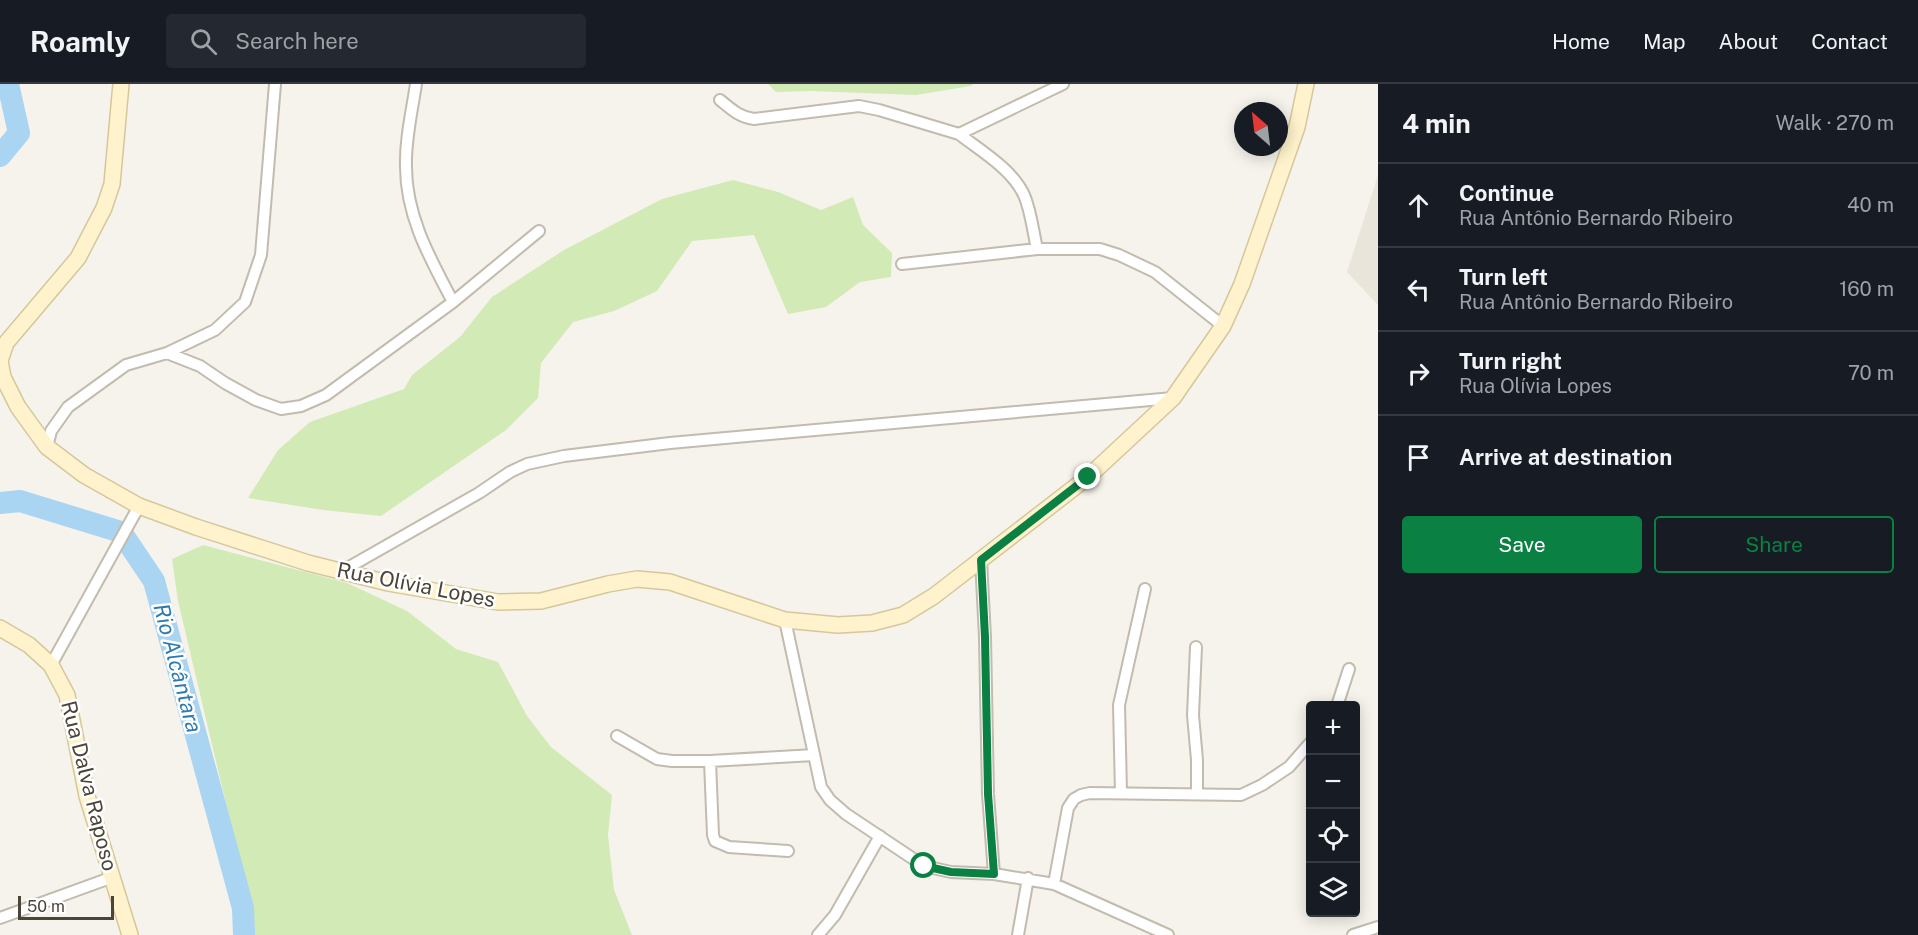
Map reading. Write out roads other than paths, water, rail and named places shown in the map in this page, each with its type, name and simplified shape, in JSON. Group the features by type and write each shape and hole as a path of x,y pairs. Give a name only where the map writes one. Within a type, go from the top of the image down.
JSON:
{"street":[{"name":"Rua Olívia Lopes","path":"121,84 112,184 105,208 78,258 6,343 0,361 3,378 18,407 48,447 84,475 139,506 258,548 342,571 455,596 498,602 541,601 637,579 670,582 785,620 838,625 872,623 903,615 934,596 1088,477 1173,398 1223,326 1242,284 1297,127 1306,84"},
{"path":"48,447 51,431 68,407 126,364 167,353 215,330 244,302 261,255 276,84"},
{"path":"416,84 405,166 408,194 422,243 453,302"},
{"path":"959,134 1063,84"},
{"path":"720,100 744,118 754,119 859,106 959,134 1003,168 1023,192 1037,249"},
{"path":"167,353 200,366 256,400 281,409 301,406 326,395 453,302 539,231"},
{"path":"902,264 1037,249 1100,249 1155,272 1186,294 1223,326"},
{"path":"342,571 479,493 510,472 527,464 564,456 670,443 1173,398"},
{"path":"51,665 112,551 139,506"},
{"path":"981,560 988,794 994,874"},
{"path":"1121,793 1119,705 1145,590"},
{"path":"785,620 821,787 830,800 846,814 924,866 951,872 1028,878 1054,884 1168,935"},
{"name":"Rua Dalva Raposo","path":"0,628 29,645 51,665 67,695 87,796 130,935"},
{"path":"1196,647 1192,715 1197,760 1197,795"},
{"path":"1338,701 1349,669"},
{"path":"617,736 657,759 710,761 814,754"},
{"path":"1054,884 1068,808 1080,795 1090,793 1241,795 1262,785 1289,766 1306,748"},
{"path":"710,761 715,841 729,847 788,851"},
{"path":"818,935 835,915 880,836"},
{"path":"0,918 113,877"},
{"path":"1018,935 1028,878"},
{"path":"1353,935 1378,927"}],"waterway":[{"name":"Rio Alcântara","path":"0,156 19,133 8,84"},
{"name":"Rio Alcântara","path":"0,503 20,501 121,532 154,581 243,908 244,935"}]}
